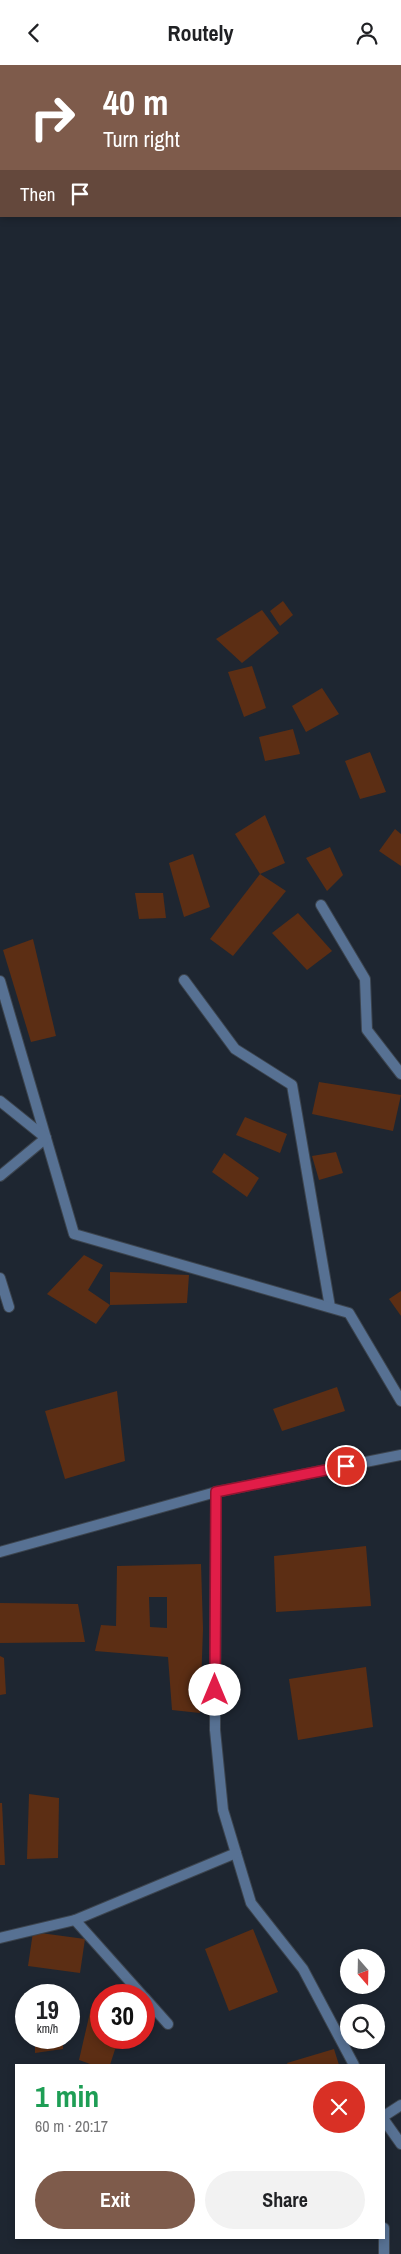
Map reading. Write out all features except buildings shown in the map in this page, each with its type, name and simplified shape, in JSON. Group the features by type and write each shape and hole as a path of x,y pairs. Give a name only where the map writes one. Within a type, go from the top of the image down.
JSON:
{"street":[{"path":"321,905 365,979 366,1030 401,1074"},
{"path":"184,980 235,1049 292,1085 330,1307"},
{"path":"0,981 74,1234 349,1313 401,1401"},
{"path":"0,1101 46,1138"},
{"path":"0,1176 46,1138"},
{"path":"0,1278 9,1307"},
{"path":"0,1552 216,1492 401,1455"},
{"path":"216,1492 215,1729 223,1810 251,1903 303,1969 353,2064"},
{"path":"0,1938 75,1920 236,1853"},
{"path":"75,1920 132,1984"},
{"path":"155,2009 168,2024"},
{"path":"385,2115 401,2105"},
{"path":"385,2121 401,2143"},
{"path":"384,2239 384,2254"}],"route":[{"path":"215,1690 216,1492 346,1466"}]}
